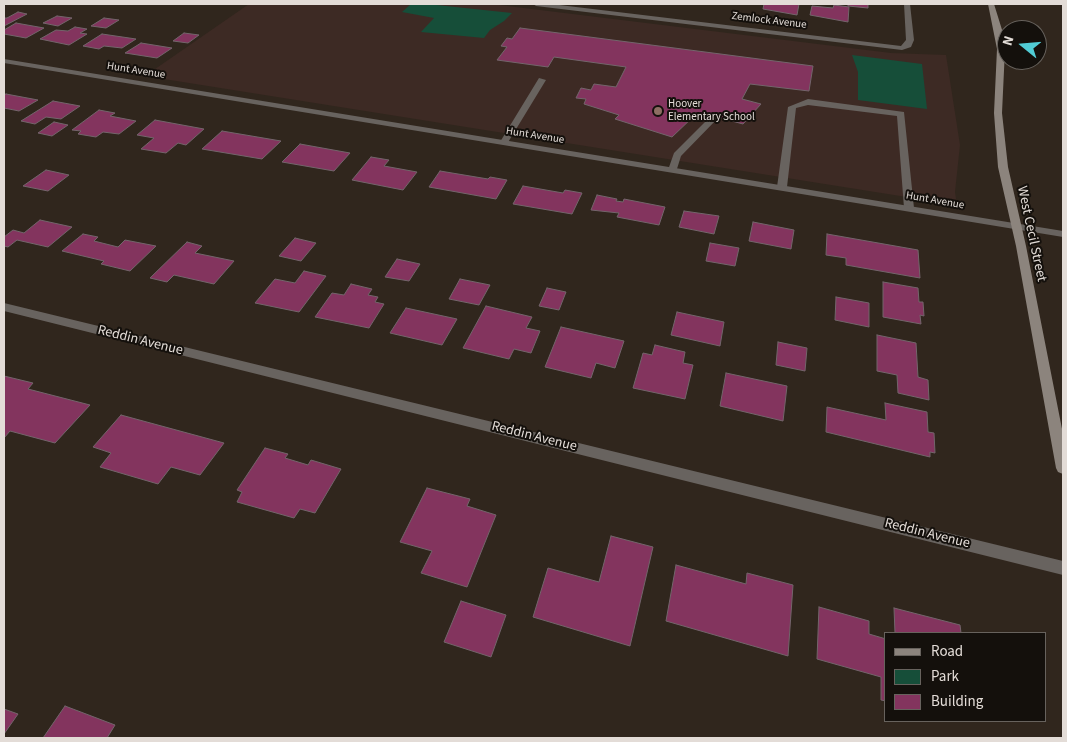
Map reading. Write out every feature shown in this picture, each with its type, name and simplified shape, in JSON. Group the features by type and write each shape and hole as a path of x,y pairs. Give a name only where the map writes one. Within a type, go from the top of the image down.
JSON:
{"main road":[{"name":"West Cecil Street","path":"991,4 999,33 1001,49 998,113 1003,167 1063,468"}],"street":[{"name":"Zemlock Avenue","path":"536,4 902,48 908,45 910,40 907,4"},
{"name":"Hunt Avenue","path":"4,61 1063,234"},
{"path":"504,142 542,80"},
{"path":"782,187 792,107 808,102 901,114 908,208"},
{"path":"673,170 677,155 713,119"},
{"name":"Reddin Avenue","path":"4,307 1063,568"}],"shaded area":[{"name":"Hoover Elementary School","path":"249,4 491,4 891,53 946,55 960,145 955,192 957,205 145,76"}],"green space":[{"path":"411,4 512,13 490,30 484,38 421,32 434,18 402,12"},
{"path":"852,55 922,64 927,109 858,100 858,72"}],"building":[{"path":"764,4 799,4 797,15 763,9"},
{"path":"848,4 868,4 868,8 848,6"},
{"path":"834,5 849,7 848,22 810,15 812,6 833,8"},
{"path":"18,12 27,14 4,26 4,18"},
{"path":"57,16 72,18 58,26 43,23"},
{"path":"104,18 119,20 106,28 91,26"},
{"path":"16,23 44,28 26,38 4,34 4,30"},
{"path":"75,27 87,29 80,33 87,34 69,45 40,39 56,30 68,31"},
{"path":"520,28 813,66 809,91 750,84 742,99 761,104 743,124 706,114 703,117 695,115 672,137 615,119 619,115 584,104 586,99 576,98 581,88 591,90 594,84 616,87 626,67 554,57 548,67 497,60 507,47 501,46 507,38 512,39"},
{"path":"184,33 199,35 188,43 173,41"},
{"path":"102,34 136,39 122,48 104,46 99,49 83,46"},
{"path":"141,43 172,48 157,58 125,53"},
{"path":"4,95 38,100 19,111 4,108"},
{"path":"53,101 80,106 61,119 46,117 35,124 21,121"},
{"path":"99,110 115,113 110,116 136,121 119,134 103,132 96,137 78,134 81,131 72,130"},
{"path":"155,120 204,129 186,145 178,143 166,153 141,149 154,138 137,135"},
{"path":"54,122 68,125 52,136 38,133"},
{"path":"222,131 281,141 262,159 202,149"},
{"path":"300,144 350,153 334,171 282,162"},
{"path":"371,157 389,160 384,166 417,172 403,190 352,180"},
{"path":"46,170 69,175 48,191 23,186"},
{"path":"440,171 488,179 490,177 507,180 496,199 429,187"},
{"path":"523,186 563,193 565,190 582,193 572,214 513,204"},
{"path":"597,195 617,199 616,201 623,202 624,199 665,207 659,225 617,217 619,213 591,210"},
{"path":"684,211 719,216 714,234 679,227"},
{"path":"40,220 72,227 48,247 17,240 8,247 4,246 4,237 13,230 24,233"},
{"path":"753,222 794,230 791,249 749,241"},
{"path":"83,234 98,237 94,241 118,247 125,240 156,246 130,271 101,264 104,261 62,251"},
{"path":"827,234 918,250 920,278 846,265 846,258 826,255"},
{"path":"295,238 316,243 301,261 279,256"},
{"path":"187,242 202,246 195,253 234,261 214,284 174,275 167,282 150,278"},
{"path":"710,243 739,248 735,266 706,261"},
{"path":"397,259 420,264 409,281 385,277"},
{"path":"304,271 326,276 299,312 255,303 275,279 295,283"},
{"path":"460,279 490,285 479,305 449,299"},
{"path":"883,282 918,288 919,302 923,302 924,316 920,315 921,324 883,317"},
{"path":"351,284 372,289 368,295 378,297 375,302 384,304 369,328 315,317 332,293 344,295"},
{"path":"547,288 566,292 559,310 539,306"},
{"path":"836,297 869,303 869,327 835,320"},
{"path":"486,306 532,317 526,328 540,331 531,353 514,349 509,359 463,348"},
{"path":"406,308 457,319 442,345 390,333"},
{"path":"677,312 724,322 720,346 671,335"},
{"path":"561,327 624,341 615,368 596,363 591,378 545,367"},
{"path":"877,335 916,343 918,377 928,380 929,400 898,393 897,375 877,371"},
{"path":"778,342 807,348 805,371 776,365"},
{"path":"655,345 685,352 683,363 693,365 685,399 633,388 643,353 652,355"},
{"path":"726,373 787,386 783,421 720,406"},
{"path":"4,376 33,383 28,389 90,405 55,443 10,431 4,438"},
{"path":"885,403 927,412 928,432 934,433 935,453 930,452 930,457 826,432 827,407 886,420"},
{"path":"121,415 224,443 200,475 171,467 158,484 100,467 111,453 93,447"},
{"path":"265,448 288,454 285,458 308,465 311,460 341,469 315,513 300,509 294,518 237,502 242,492 237,490"},
{"path":"427,488 470,499 467,506 496,515 467,587 421,573 432,551 400,542"},
{"path":"611,536 653,547 630,646 533,617 548,568 599,582"},
{"path":"676,565 746,584 747,573 793,585 788,656 666,621"},
{"path":"461,601 506,615 491,657 444,642"},
{"path":"819,607 869,621 869,634 884,638 884,701 881,700 881,677 817,659"},
{"path":"894,608 960,625 961,632 895,632"},
{"path":"65,706 115,725 107,738 43,738"},
{"path":"4,709 18,714 4,734"}],"place":[{"name":"Hoover Elementary School","path":"658,111"}]}
